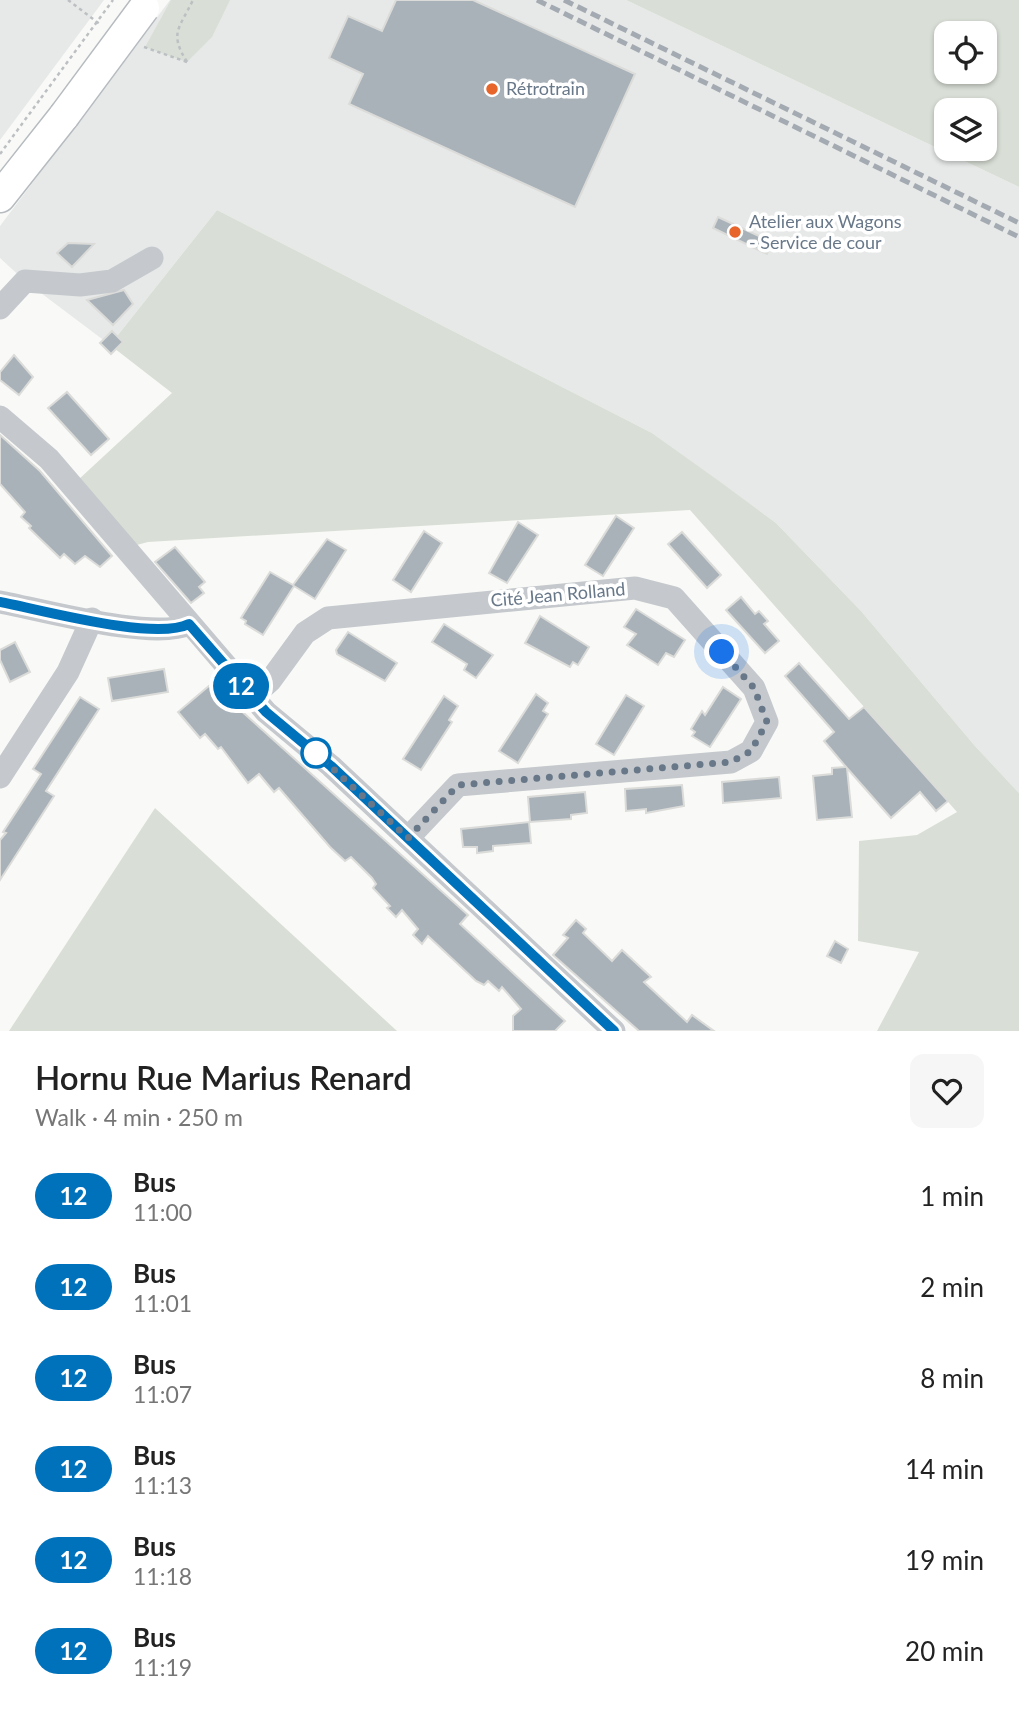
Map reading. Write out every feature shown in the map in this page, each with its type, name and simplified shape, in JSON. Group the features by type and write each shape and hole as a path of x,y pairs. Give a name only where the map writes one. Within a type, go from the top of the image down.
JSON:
{"main road":[{"path":"0,175 52,107 141,3"},
{"path":"0,197 52,107"}],"street":[{"path":"0,308 24,281 80,285 112,281 152,258"},
{"path":"0,417 49,459 252,697 408,838 614,1031"},
{"name":"Cité Jean Rolland","path":"252,697 270,681 304,633 328,618 635,588 674,598 754,688 767,722 751,751 731,762 458,785 408,838"},
{"path":"0,602 161,631 176,630 189,624"},
{"path":"0,778 68,671 92,619"}],"path":[{"path":"0,154 52,107 113,0"},
{"path":"187,62 176,43 177,34 193,0"}],"shaded area":[{"path":"0,0 104,0 0,140"},
{"path":"170,0 626,0 934,147 934,161 964,161 1019,187 1019,793 975,746 861,611 776,523 652,433 217,210 110,345 25,281 0,258 0,226"},
{"path":"171,0 230,0 212,37 187,62 145,47"},
{"path":"626,0 1019,0 1019,187 964,161 997,161 997,98 934,98 934,147"},
{"path":"217,210 652,433 776,523 861,611 975,746 1019,793 1019,1031 877,1031 919,952 858,941 859,841 917,835 957,812 690,510 148,542 133,546 78,480 172,393 110,345"},
{"path":"155,808 397,1031 9,1031"}],"building":[{"name":"Rétrotrain","path":"396,0 473,0 635,74 575,207 349,104 363,74 329,58 348,16 382,31"},
{"name":"Atelier aux Wagons - Service de cour","path":"718,217 772,242 767,254 713,228"},
{"path":"68,243 94,244 72,267 57,253"},
{"path":"124,290 133,304 113,325 87,300"},
{"path":"112,331 123,342 111,354 100,343"},
{"path":"14,355 33,377 19,395 0,380 0,372"},
{"path":"67,392 109,439 91,455 48,408"},
{"path":"0,435 40,471 112,556 100,567 85,556 75,564 64,554 60,558 29,528 31,526 21,517 25,512 0,484"},
{"path":"616,516 634,528 603,576 585,565"},
{"path":"518,522 538,535 507,583 489,573"},
{"path":"424,531 442,543 411,592 393,580"},
{"path":"682,532 721,575 707,588 668,544"},
{"path":"327,539 346,550 315,599 294,586 263,635 245,624 246,621 241,618 270,572 293,585"},
{"path":"175,547 205,582 199,587 204,593 191,603 155,562"},
{"path":"741,597 755,614 759,611 768,621 764,624 779,641 765,653 726,610"},
{"path":"636,609 685,640 674,657 666,653 658,665 627,645 636,634 624,627"},
{"path":"540,616 589,647 578,665 573,662 570,667 525,643"},
{"path":"444,624 493,655 476,678 464,670 467,664 432,642"},
{"path":"348,632 397,663 385,681 337,654 336,650"},
{"path":"15,642 30,672 10,682 0,660 0,650"},
{"path":"799,663 849,719 864,707 948,801 936,811 920,792 891,818 847,768 852,817 817,820 813,776 832,774 832,768 846,767 824,741 834,732 785,676"},
{"path":"164,669 168,692 112,701 108,678"},
{"path":"216,680 237,707 468,915 460,924 565,1021 555,1031 513,1031 513,1016 521,1009 502,987 499,991 488,981 484,985 476,981 428,936 422,944 413,935 418,929 402,910 396,917 387,908 390,906 373,888 376,884 372,878 351,857 345,861 330,847 279,788 274,792 259,774 248,783 221,747 218,749 205,734 200,738 178,712"},
{"path":"723,687 741,699 710,747 692,736 695,732 691,729 702,711 705,715"},
{"path":"536,694 548,703 543,711 548,714 518,763 499,751"},
{"path":"626,695 644,706 614,755 596,744"},
{"path":"444,696 458,706 449,720 452,722 421,770 403,759"},
{"path":"80,697 99,709 46,791 54,796 0,880 0,840 6,833 3,832 41,774 33,769"},
{"path":"779,777 781,798 723,803 722,782"},
{"path":"682,785 684,806 646,813 646,809 626,811 625,789"},
{"path":"585,792 587,813 571,815 571,819 530,822 528,797"},
{"path":"529,822 531,843 493,846 493,851 477,853 477,847 463,847 461,829"},
{"path":"576,920 586,929 583,933 612,961 622,950 651,977 644,982 687,1022 692,1015 714,1031 639,1031 553,955 568,938 563,935"},
{"path":"835,941 848,949 841,963 827,956"}],"railway":[{"path":"537,0 1019,237"},
{"path":"564,0 1019,223"}],"bus line":[{"name":"12","path":"0,602 134,628 176,630 189,624 266,712 331,766 614,1031"}],"place":[{"name":"Rétrotrain","path":"492,89"},
{"name":"Atelier aux Wagons - Service de cour","path":"735,232"}],"route":[{"path":"316,753 408,838 458,785 700,767 731,762 751,751 767,722 754,688 722,652"}]}
